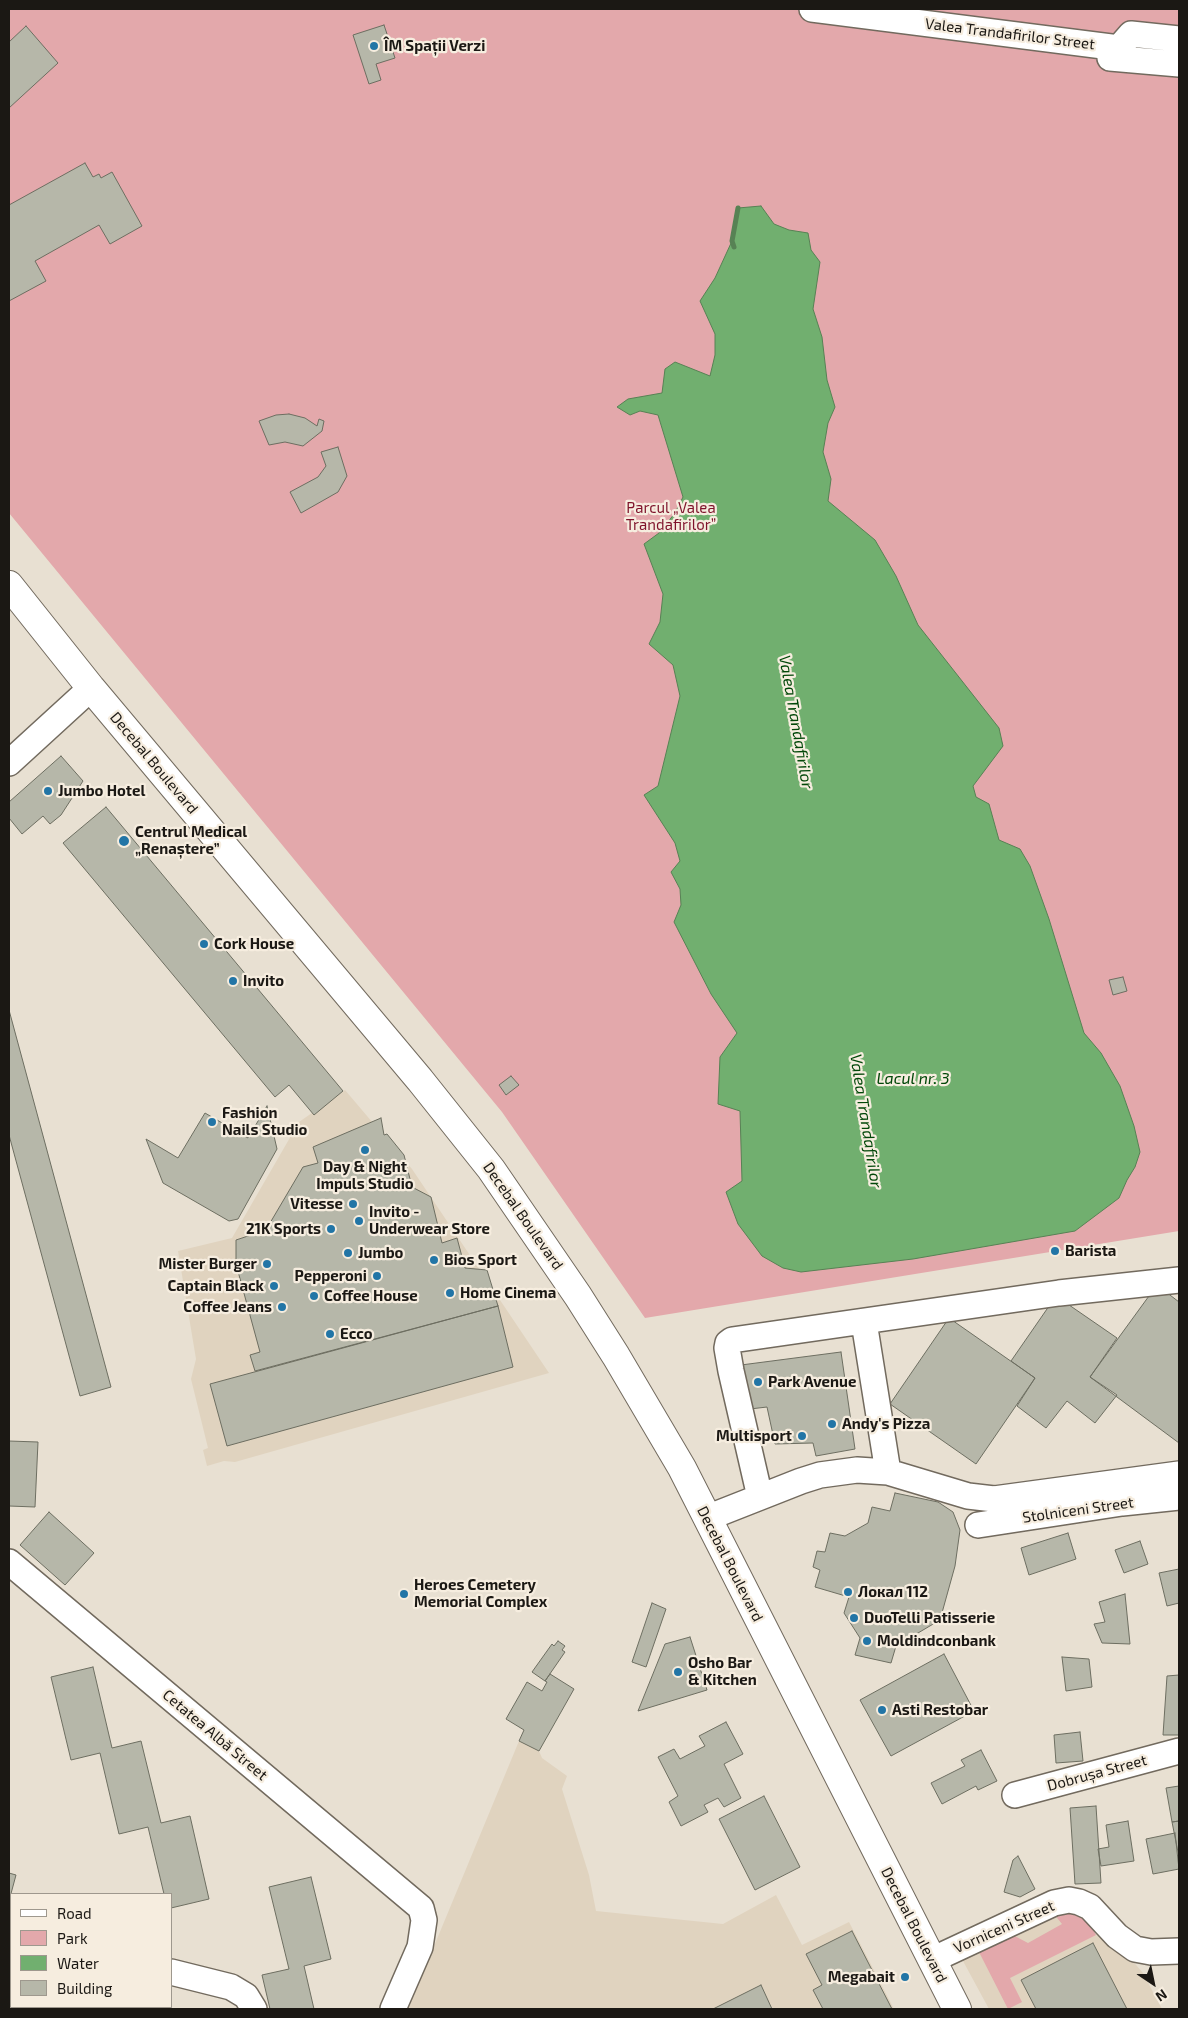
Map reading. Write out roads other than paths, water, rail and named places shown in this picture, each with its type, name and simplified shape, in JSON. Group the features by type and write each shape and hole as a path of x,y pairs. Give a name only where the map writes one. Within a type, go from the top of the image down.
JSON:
{"main road":[{"name":"Decebal Boulevard","path":"9,585 91,688 420,1080 491,1170 578,1296 675,1456 957,2009"}],"street":[{"name":"Valea Trandafirilor Street","path":"812,9 1119,48"},
{"path":"1119,48 1131,34 1179,39"},
{"name":"Valea Trandafirilor Street","path":"1119,48 1110,58 1179,64"},
{"path":"9,763 91,688"},
{"path":"760,1497 730,1371 727,1348 728,1343 732,1340 1059,1293 1179,1280"},
{"path":"864,1322 888,1472"},
{"path":"707,1518 820,1475 857,1470 888,1472 968,1496 994,1499 1179,1474"},
{"name":"Stolniceni Street","path":"978,1525 1122,1503 1179,1497"},
{"name":"Cetatea Albă Street","path":"9,1562 421,1908 424,1920 420,1947 392,2009"},
{"name":"Dobrușa Street","path":"1015,1795 1179,1751"},
{"name":"Vorniceni Street","path":"932,1960 1054,1903 1068,1900 1090,1907 1117,1936 1135,1949 1151,1952 1179,1951"},
{"path":"172,1972 231,1987 246,1996 254,2009"}],"water":[{"name":"Lacul nr. 3","path":"761,206 774,224 789,230 808,233 811,250 820,262 813,309 822,337 827,380 835,407 828,423 823,452 831,479 828,501 875,540 896,576 918,625 999,728 1003,746 973,786 976,797 989,804 999,840 1020,849 1030,866 1049,919 1084,1033 1101,1053 1120,1086 1134,1126 1140,1152 1135,1167 1119,1198 1075,1231 913,1259 801,1272 783,1268 762,1256 738,1224 726,1192 742,1181 740,1111 718,1104 720,1057 737,1033 711,994 674,922 681,905 680,889 671,872 680,861 675,843 644,795 658,786 680,696 673,665 649,644 660,622 663,594 644,544 659,533 675,513 683,497 658,415 640,411 630,415 617,407 628,399 662,393 665,369 675,362 710,376 715,355 715,334 700,301 715,278 732,241 738,208"}],"waterway":[{"name":"Valea Trandafirilor","path":"734,247 732,241 738,208"}],"place":[{"name":"ÎM Spații Verzi","path":"374,46"},
{"name":"Jumbo Hotel","path":"48,791"},
{"name":"Centrul Medical „Renaștere”","path":"124,841"},
{"name":"Cork House","path":"204,944"},
{"name":"Invito","path":"233,981"},
{"name":"Fashion Nails Studio","path":"212,1122"},
{"name":"Day & Night Impuls Studio","path":"365,1150"},
{"name":"Vitesse","path":"353,1204"},
{"name":"Invito - Underwear Store","path":"359,1221"},
{"name":"21K Sports","path":"331,1229"},
{"name":"Barista","path":"1055,1251"},
{"name":"Jumbo","path":"348,1253"},
{"name":"Bios Sport","path":"434,1260"},
{"name":"Mister Burger","path":"267,1264"},
{"name":"Pepperoni","path":"377,1276"},
{"name":"Captain Black","path":"274,1286"},
{"name":"Home Cinema","path":"450,1293"},
{"name":"Coffee House","path":"314,1296"},
{"name":"Coffee Jeans","path":"282,1307"},
{"name":"Ecco","path":"330,1334"},
{"name":"Park Avenue","path":"758,1382"},
{"name":"Andy's Pizza","path":"832,1424"},
{"name":"Multisport","path":"802,1436"},
{"name":"Локал 112","path":"848,1592"},
{"name":"Heroes Cemetery Memorial Complex","path":"404,1594"},
{"name":"DuoTelli Patisserie","path":"854,1618"},
{"name":"Moldindconbank","path":"867,1641"},
{"name":"Osho Bar & Kitchen","path":"678,1672"},
{"name":"Asti Restobar","path":"882,1710"},
{"name":"Megabait","path":"905,1977"}],"park label":[{"name":"Parcul „Valea Trandafirilor”","path":"671,516"}]}
